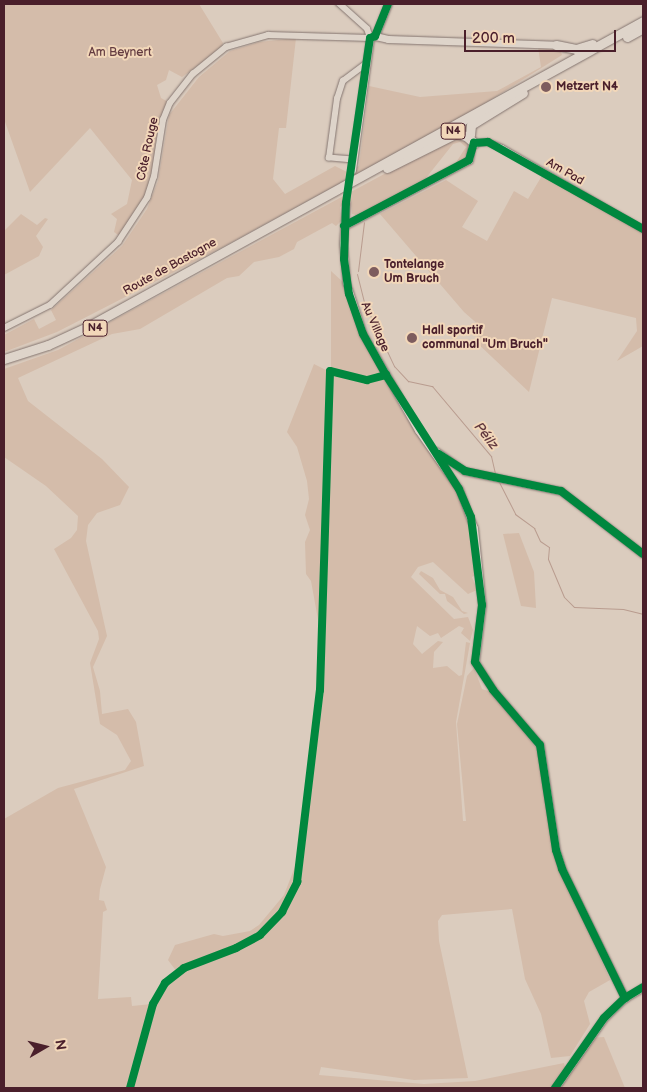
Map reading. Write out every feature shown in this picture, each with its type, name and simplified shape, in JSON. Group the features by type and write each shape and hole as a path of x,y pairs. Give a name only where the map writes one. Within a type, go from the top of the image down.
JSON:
{"highway":[{"name":"N4","path":"343,189 384,169 643,21"},
{"name":"N4","path":"343,189 521,91 643,28"},
{"path":"556,44 582,48 628,29"},
{"path":"472,139 471,125 521,91 525,81 564,58 565,51 556,44"},
{"path":"384,169 455,134 472,139"},
{"name":"Route de Bastogne","path":"4,359 83,329 343,189"},
{"name":"Route de Bastogne","path":"4,365 78,338 343,189"}],"street":[{"path":"339,4 364,26 373,37 556,44"},
{"path":"352,170 367,62 373,37 388,4"},
{"name":"Côte Rouge","path":"4,328 50,305 118,242 147,198 154,178 163,120 170,103 206,62 226,47 268,35 373,37"},
{"path":"353,160 329,158 338,91 345,78 367,62"},
{"path":"344,226 469,160 472,139"},
{"name":"Am Pad","path":"472,139 488,142 502,148 643,229"},
{"name":"Au Village","path":"346,203 344,226 345,273 354,312 386,375 459,489 474,528 482,605 475,662 493,690 540,745 556,850 562,869 624,998"},
{"path":"430,446 458,468 488,478 540,484 561,491 643,554"},
{"path":"555,1088 593,1032 624,998 643,987"}],"green space":[{"name":"Am Beynert","path":"4,4 199,4 223,43 221,49 182,77 169,70 166,80 157,85 161,98 170,103 163,120 154,177 147,198 121,237 114,232 117,219 111,214 127,204 132,180 90,128 30,192 4,119"},
{"path":"296,38 286,128 279,128 273,179 285,194 335,166 347,172 359,166 369,86 420,97 497,91 541,67 538,47 560,49 562,55 470,113 221,248 57,332 4,352 4,335 34,319 39,329 56,320 51,310 122,246 147,209 158,181 169,115 199,77 230,51 259,42"},
{"path":"461,137 469,144 465,159 455,164 466,147 460,142 453,144 426,178 356,215 352,214 351,201 340,207 341,221 336,226 332,223 297,242 294,249 279,257 254,262 239,276 227,278 140,329 112,334 18,378 28,401 102,459 129,487 120,505 97,513 88,525 86,541 107,636 93,667 100,691 102,714 128,709 136,722 144,766 74,789 106,867 99,900 104,901 107,910 103,912 98,999 131,997 132,1006 152,1004 165,983 177,972 168,960 175,945 214,934 223,936 250,931 259,925 284,895 296,864 306,809 297,882 282,913 299,883 322,690 323,647 311,581 306,574 305,542 310,530 305,515 309,499 307,481 297,447 287,432 314,364 326,370 331,383 331,271 343,282 360,334 403,413 457,490 472,528 476,575 472,577 477,590 468,594 433,562 418,567 411,577 454,619 468,617 473,630 470,641 461,633 464,628 459,626 441,638 438,633 430,636 417,626 413,644 422,654 438,641 443,642 434,652 433,668 447,666 459,676 462,675 466,642 470,643 456,722 463,821 466,821 457,724 467,676 474,668 482,689 491,692 537,749 553,850 610,980 589,992 584,1001 590,1024 570,1056 551,1058 541,1014 525,979 512,909 442,915 438,921 439,941 468,1078 414,1080 321,1067 319,1075 424,1084 475,1081 564,1063 565,1067 551,1088 4,1088 4,819 58,788 125,770 131,761 117,735 100,724 90,663 99,639 98,631 54,549 71,538 77,530 78,516 46,486 4,457 4,369 58,350 451,138"},
{"path":"543,174 643,231 643,346 617,361 637,331 636,318 552,298 529,392 475,341 481,327 464,312 380,214 446,180 478,201 462,227 487,241 514,191 528,199"},
{"path":"21,214 37,225 45,218 48,219 36,236 43,247 39,256 4,275 4,231"},
{"path":"519,533 534,572 536,608 521,606 503,534"},
{"path":"421,571 433,578 440,590 453,597 462,611 468,613 464,614 447,601 445,594 440,594 419,574"},
{"path":"604,1037 625,1088 555,1088 589,1038"}],"waterway":[{"name":"Péilz","path":"358,271 364,222"},
{"name":"Péilz","path":"357,274 365,307"},
{"name":"Péilz","path":"369,313 394,366 408,381 432,386 491,456 495,474"},
{"name":"Péilz","path":"498,480 515,514 534,528 540,541 549,547 548,559 564,597 574,607 623,609 643,614"}],"tunnel":[{"path":"346,203 352,170"}],"cycle path":[{"path":"388,4 375,36 370,38 346,203 344,259 349,294 363,334 386,375 459,489 471,517 482,605 475,662 493,690 540,745 556,850 562,869 625,998"},
{"path":"344,226 469,160 474,143 488,142 643,229"},
{"path":"130,1088 153,1004 165,983 184,968 236,948 260,935 282,912 297,882 320,690 330,371 367,380 386,375"},
{"path":"439,454 465,471 561,491 643,554"},
{"path":"555,1088 604,1018 625,998 643,987"}],"place":[{"name":"Metzert N4","path":"546,87"},
{"name":"Tontelange Um Bruch","path":"374,272"},
{"name":"Hall sportif communal \"Um Bruch\"","path":"412,338"}]}
